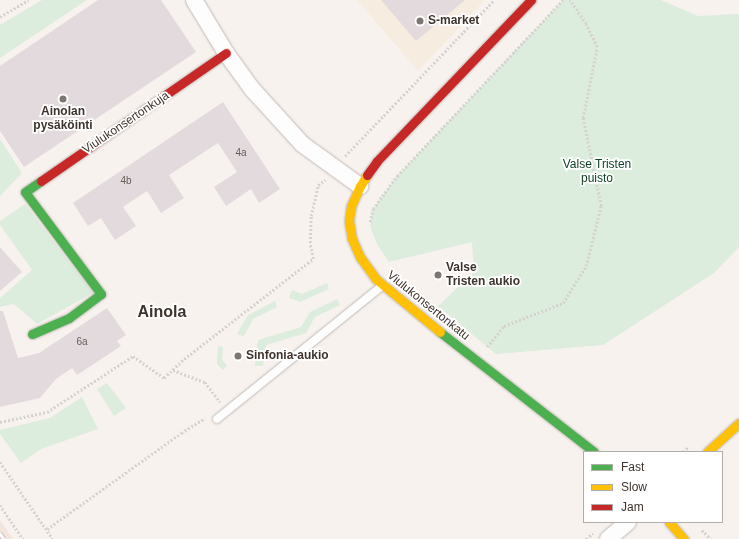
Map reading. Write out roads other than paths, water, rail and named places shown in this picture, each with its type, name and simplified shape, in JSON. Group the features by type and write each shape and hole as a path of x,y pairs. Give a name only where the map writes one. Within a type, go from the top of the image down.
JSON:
{"street":[{"path":"194,0 226,53 252,89 330,174 360,186"},
{"name":"Viulukonsertonkatu","path":"531,0 378,160 360,186 351,206 348,221 352,239 360,257 376,279 416,314 593,451"},
{"name":"Viulukonsertonkuja","path":"32,334 69,318 101,294 25,192 226,53"},
{"path":"708,451 739,423"},
{"path":"608,539 627,523"},
{"path":"670,523 684,539"}],"lane":[{"path":"217,419 383,285"}],"railway":[{"path":"0,533 4,539"}],"place":[{"name":"S-market","path":"420,21"},
{"name":"Ainolan pysäköinti","path":"63,99"},
{"name":"Valse Tristen aukio","path":"438,275"},
{"name":"Sinfonia-aukio","path":"238,356"}],"district":[{"name":"Ainola","path":"162,312"}],"park label":[{"name":"Valse Tristen puisto","path":"597,172"}]}
